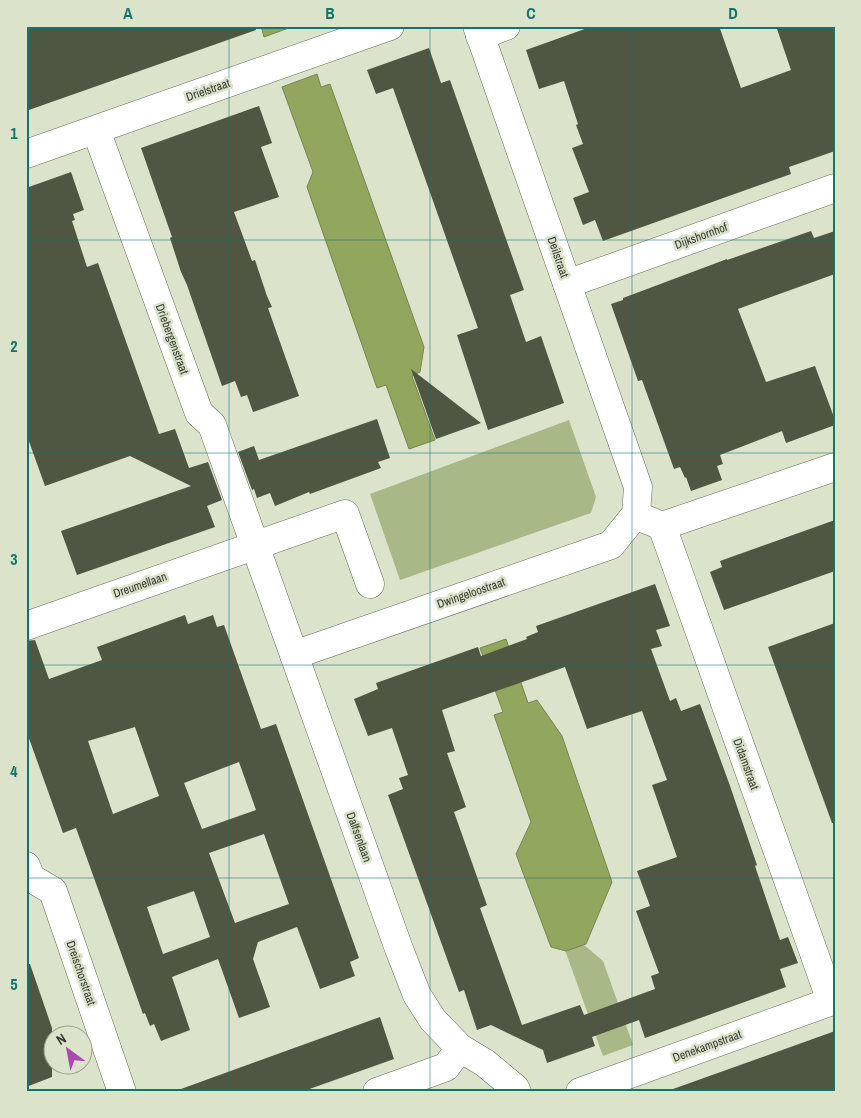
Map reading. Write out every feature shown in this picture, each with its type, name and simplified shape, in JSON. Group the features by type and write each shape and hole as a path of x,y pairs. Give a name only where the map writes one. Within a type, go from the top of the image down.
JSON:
{"street":[{"name":"Drielstraat","path":"26,154 390,26"},
{"path":"479,31 506,26"},
{"name":"Deilstraat","path":"479,31 638,487 636,514"},
{"name":"Driebergenstraat","path":"96,130 199,413 212,425 255,545"},
{"name":"Dijkshornhof","path":"567,284 835,188"},
{"path":"636,514 662,526 835,466"},
{"name":"Dreumellaan","path":"26,626 345,514 370,584"},
{"name":"Dwingeloostraat","path":"294,655 611,545 636,514"},
{"name":"Didamstraat","path":"662,526 833,1001"},
{"name":"Dalfsenlaan","path":"255,545 417,995 433,1020 460,1048 485,1063 518,1092"},
{"name":"Dreischorstraat","path":"26,866 30,878 53,891 122,1092"},
{"name":"Denekampstraat","path":"580,1092 833,1001"},
{"path":"377,1092 446,1067 460,1048"}],"shaded area":[{"path":"261,26 294,26 264,37"},
{"path":"317,74 321,87 330,84 424,347 420,372 412,376 435,440 409,449 386,385 377,388 307,187 313,172 282,87"},
{"path":"569,420 596,497 591,513 400,580 370,494"},
{"path":"506,639 528,703 537,700 562,736 612,882 586,944 566,951 551,947 516,854 531,822 494,715 503,712 480,648"},
{"path":"584,945 603,961 633,1045 603,1056 565,950"}],"building":[{"path":"26,26 255,26 256,30 26,111"},
{"path":"593,26 719,26 741,88 791,70 776,26 835,26 835,151 789,167 791,174 603,241 595,220 583,225 573,198 589,192 572,148 583,144 564,81 539,89 526,50"},
{"path":"429,48 441,83 450,80 524,290 510,295 526,342 541,336 564,403 488,430 457,335 478,328 393,88 376,94 367,70"},
{"path":"259,106 272,143 261,147 279,197 234,212 252,261 255,260 272,307 268,308 299,396 253,412 247,395 241,397 235,381 222,386 181,272 170,238 172,237 141,148"},
{"path":"71,172 84,210 73,214 75,220 72,221 87,267 98,263 159,434 175,429 189,468 208,462 222,500 207,506 215,527 77,575 61,531 191,486 130,456 45,486 26,433 26,188"},
{"path":"811,231 814,238 835,231 835,274 738,309 766,382 815,366 835,420 835,425 786,443 782,431 720,455 723,464 717,466 722,480 691,491 680,467 674,469 642,380 638,381 611,304 727,259"},
{"path":"411,369 481,423 436,439"},
{"path":"377,419 390,458 378,462 381,468 310,494 309,492 275,506 270,493 257,498 254,489 252,490 238,452 254,446 259,460"},
{"path":"835,520 835,571 724,610 710,572 722,567 720,561"},
{"path":"655,584 670,626 656,630 662,646 651,649 670,701 676,698 681,711 700,704 757,865 755,866 780,940 788,937 798,963 780,969 786,987 645,1038 639,1020 592,1037 595,1046 547,1063 543,1050 491,1025 477,1030 464,990 459,992 388,795 403,789 399,778 408,775 392,728 368,736 354,699 378,689 376,683 478,647 481,656 527,639 526,637 538,632 536,626","holes":["565,667 587,729 642,711 667,780 652,785 677,857 637,871 650,906 636,911 659,973 651,976 655,989 584,1015 580,1005 522,1025 480,908 487,905 454,812 466,807 447,753 455,751 442,710"]},
{"path":"185,615 188,624 213,615 217,627 224,625 261,729 276,724 359,958 350,962 355,976 320,989 297,927 258,942 253,959 270,1007 239,1018 218,959 172,977 190,1030 161,1041 154,1024 150,1026 145,1013 143,1014 76,828 63,833 26,730 26,641 35,640 49,679 102,660 97,647","holes":["135,727 159,796 113,814 88,741","239,762 256,810 202,829 184,783","264,834 289,904 235,923 209,853","194,891 210,937 163,954 147,907"]},
{"path":"835,623 835,823 832,823 768,647"},
{"path":"26,964 30,964 51,1026 42,1026 42,1076 52,1077 26,1087"},
{"path":"380,1017 394,1059 301,1092 181,1092 181,1089"},
{"path":"835,1031 835,1092 674,1092 673,1089"}]}
